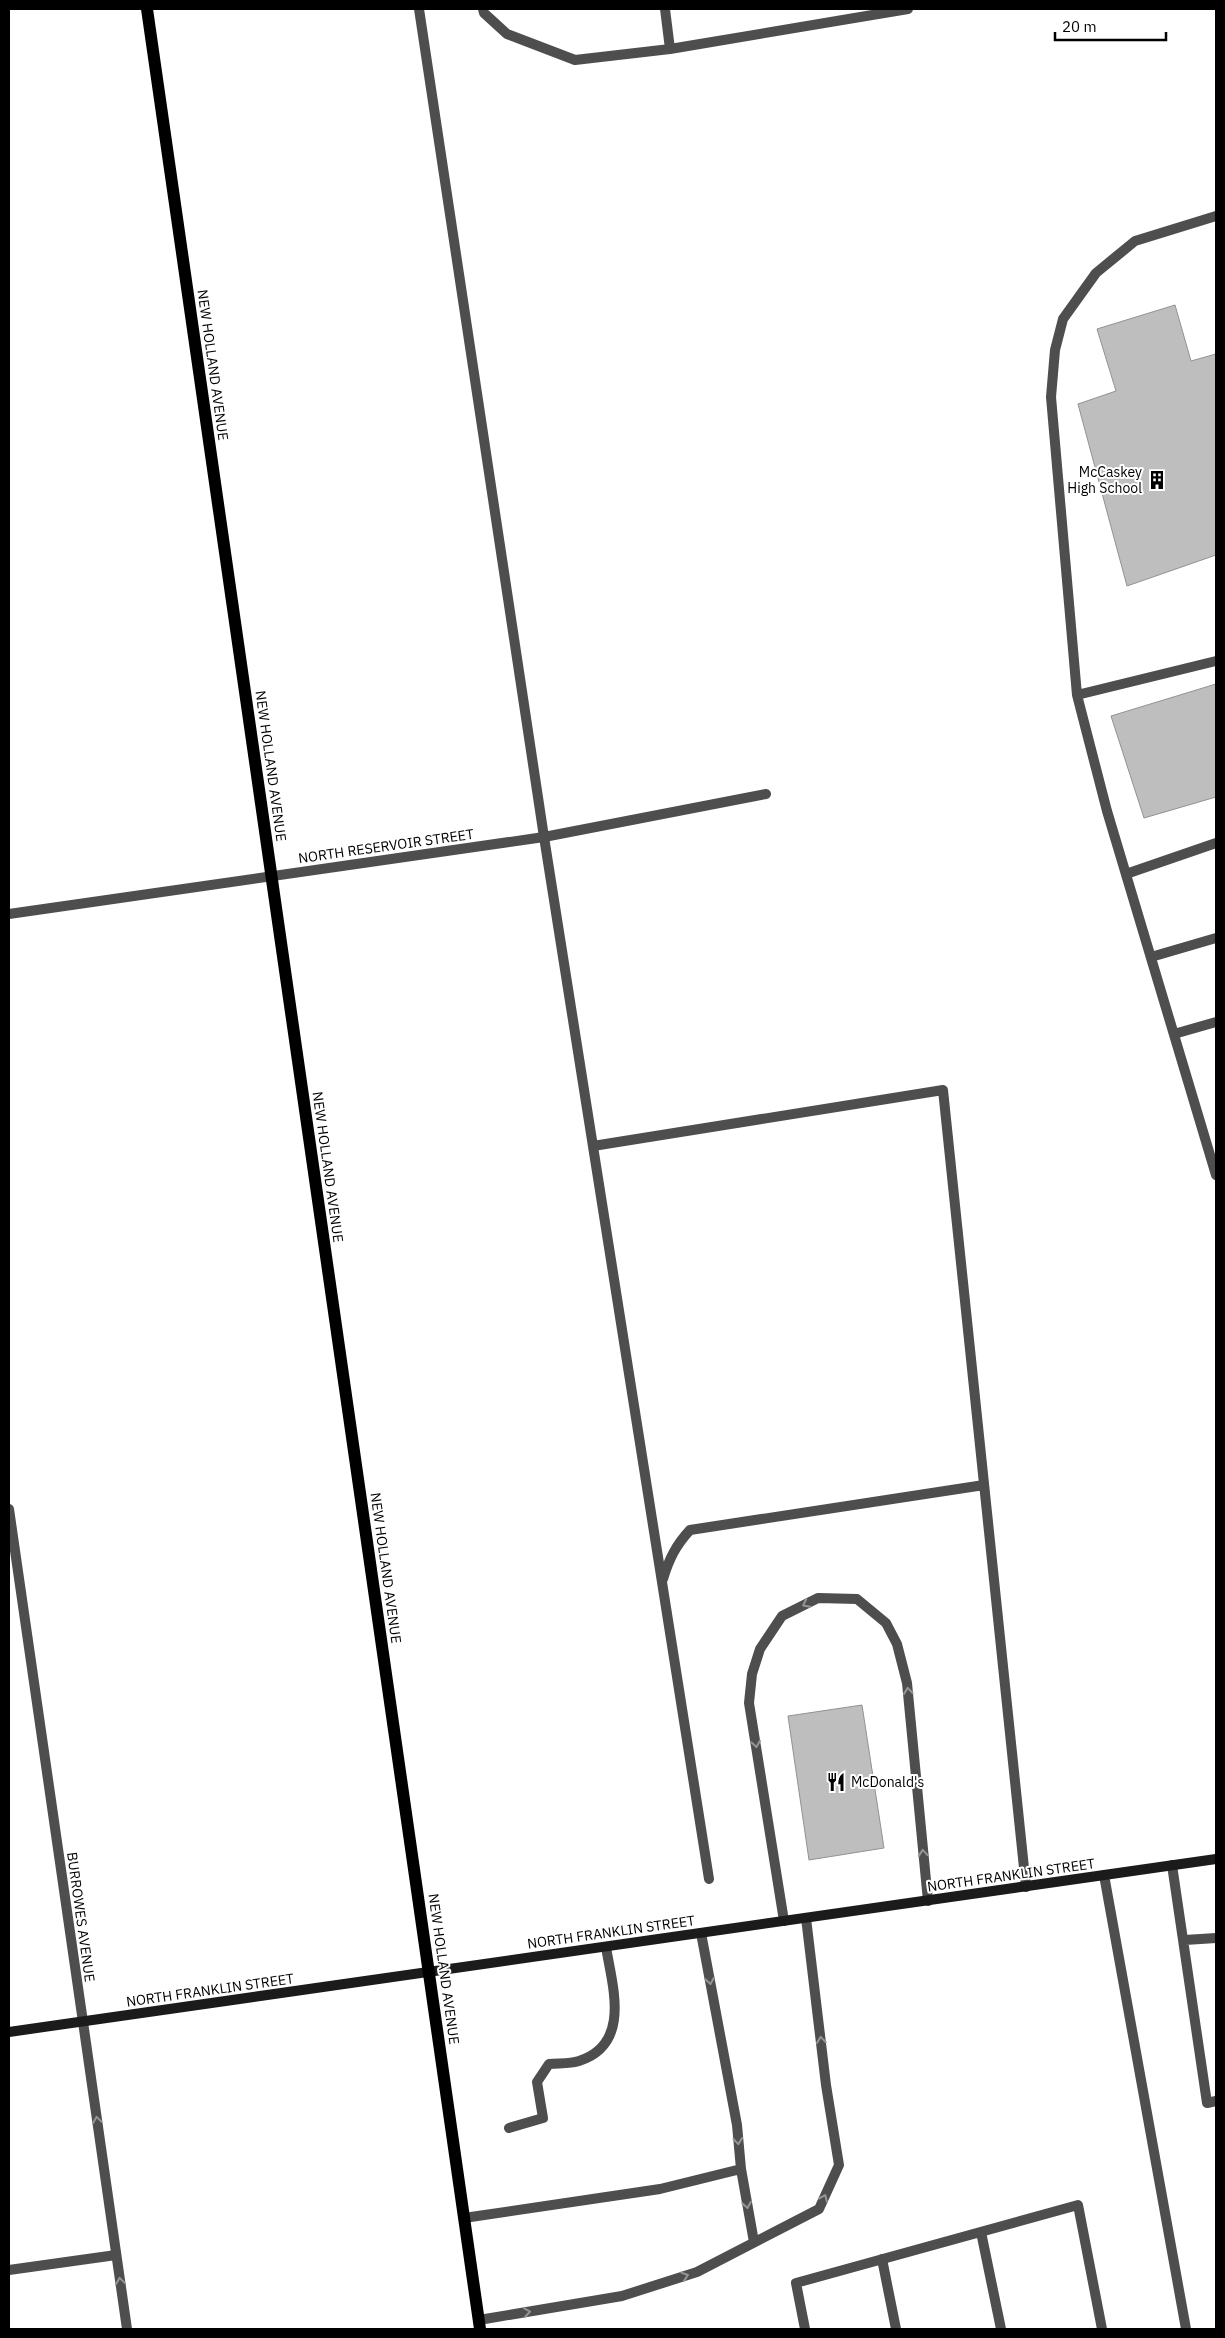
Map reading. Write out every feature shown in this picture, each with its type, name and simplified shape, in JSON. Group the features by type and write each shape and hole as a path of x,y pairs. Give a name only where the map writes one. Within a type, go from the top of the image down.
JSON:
{"main road":[{"name":"NEW HOLLAND AVENUE","path":"147,9 479,2325"},
{"name":"NORTH FRANKLIN STREET","path":"9,2032 928,1902 1216,1859"}],"street":[{"path":"419,9 544,837 709,1879"},
{"path":"483,9 484,13 507,34 576,60 670,49 908,9"},
{"path":"665,9 670,49"},
{"path":"1216,216 1135,241 1096,273 1063,319 1055,350 1051,396 1077,695 1107,811 1216,1176"},
{"path":"1077,695 1216,661"},
{"name":"NORTH RESERVOIR STREET","path":"9,914 544,837 766,794"},
{"path":"1126,874 1216,843"},
{"path":"1151,957 1216,938"},
{"path":"1174,1034 1216,1022"},
{"path":"593,1146 943,1090 1026,1887"},
{"path":"662,1582 668,1561 678,1543 690,1530 984,1485"},
{"name":"BURROWES AVENUE","path":"9,1508 127,2329"},
{"path":"784,1921 749,1703 751,1683 760,1649 782,1616 818,1598 857,1599 886,1623 897,1644 907,1682 928,1902"},
{"path":"1172,1865 1207,2103 1216,2101"},
{"path":"1104,1875 1186,2329"},
{"path":"479,2325 622,2296 697,2272 819,2209 839,2165 826,2086 806,1918"},
{"path":"701,1933 737,2125 741,2169 754,2242"},
{"path":"1184,1940 1216,1938"},
{"path":"509,2128 543,2118 538,2082 549,2064 580,2061 599,2049 612,2031 617,2010 606,1947"},
{"path":"464,2218 660,2189 741,2169"},
{"path":"805,2329 796,2283 1078,2205 1102,2329"},
{"path":"981,2232 1001,2329"},
{"path":"9,2270 116,2255"},
{"path":"882,2259 896,2329"}],"building":[{"name":"McCaskey High School","path":"1175,305 1191,361 1216,354 1216,555 1127,586 1078,404 1116,391 1097,329"},
{"path":"1216,684 1216,797 1144,818 1111,716"},
{"name":"McDonald's","path":"862,1705 884,1848 809,1860 788,1716"}],"place":[{"name":"McCaskey High School","path":"1157,480"},
{"name":"McDonald's","path":"836,1782"}]}
